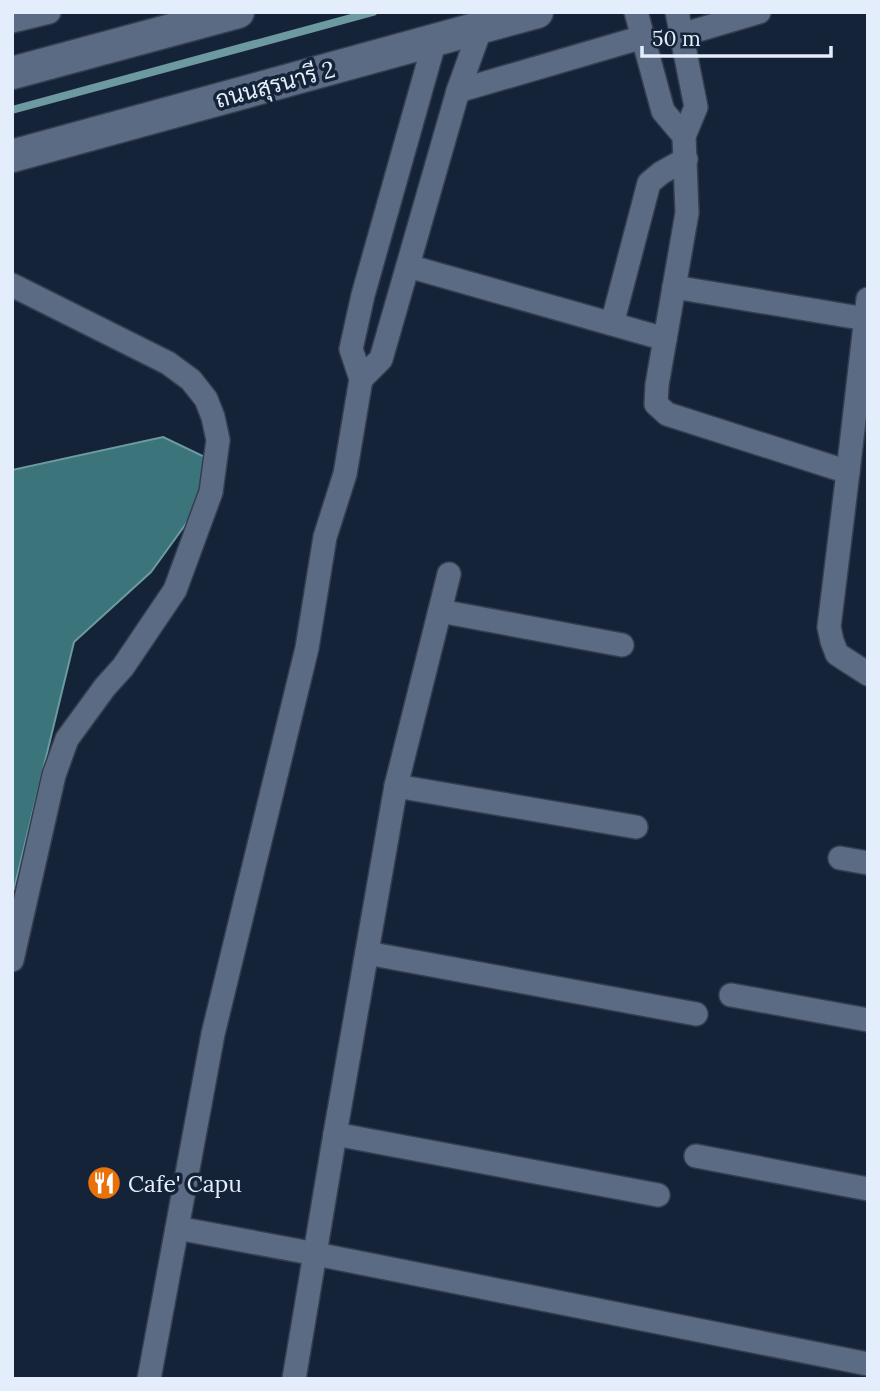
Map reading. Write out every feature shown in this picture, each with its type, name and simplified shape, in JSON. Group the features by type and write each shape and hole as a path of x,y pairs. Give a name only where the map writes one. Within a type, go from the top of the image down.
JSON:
{"main road":[{"path":"12,73 167,21 238,12"},
{"name":"ถนนสุรนารี 2","path":"12,156 537,12"}],"street":[{"path":"12,21 49,12"},
{"path":"635,12 663,111 684,136"},
{"path":"677,12 696,107 684,136 687,213 656,404 667,414 848,472"},
{"path":"681,35 759,12"},
{"path":"361,379 381,359 458,91 481,27"},
{"path":"458,91 643,37"},
{"path":"149,1379 213,1034 307,648 325,537 345,474 361,379 351,349 435,40"},
{"path":"612,324 649,183 686,159"},
{"path":"408,266 665,339"},
{"path":"12,285 168,363 191,380 206,399 214,417 218,440 211,492 175,590 123,667 66,739 54,775 12,960"},
{"path":"674,287 867,309 829,627 837,654 868,674"},
{"path":"294,1379 396,786 449,574"},
{"path":"440,611 622,645"},
{"path":"396,786 636,827"},
{"path":"841,858 868,863"},
{"path":"368,953 696,1014"},
{"path":"731,995 868,1020"},
{"path":"335,1135 658,1195"},
{"path":"696,1156 868,1189"},
{"path":"177,1228 868,1364"}],"shaded area":[{"path":"163,437 205,457 201,503 151,572 74,642 12,897 12,470"}],"waterway":[{"path":"12,110 373,12"}],"place":[{"name":"Cafe' Capu","path":"104,1183"}]}
